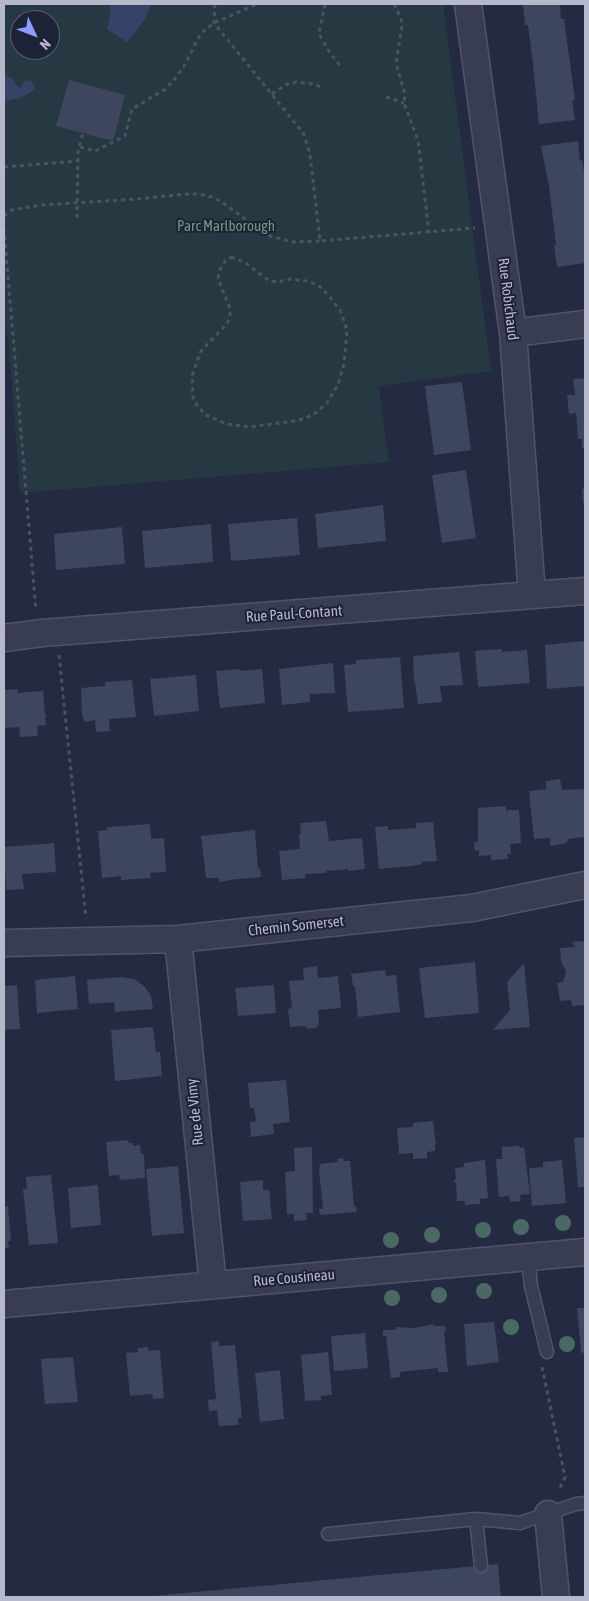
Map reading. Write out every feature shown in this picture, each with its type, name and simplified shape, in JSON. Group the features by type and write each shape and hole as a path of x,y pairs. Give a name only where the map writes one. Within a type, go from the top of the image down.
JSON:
{"street":[{"name":"Rue Robichaud","path":"468,4 513,333 532,595"},
{"path":"513,333 585,324"},
{"name":"Rue Paul-Contant","path":"4,638 585,590"},
{"name":"Chemin Somerset","path":"4,943 178,939 472,908 585,885"},
{"name":"Rue de Vimy","path":"178,939 213,1285"},
{"name":"Rue Cousineau","path":"4,1304 585,1252"},
{"path":"548,1514 556,1597"}],"lane":[{"path":"528,1258 535,1305 547,1352"},
{"path":"328,1534 476,1519 520,1523 576,1504 585,1503"},
{"path":"476,1519 481,1566"}],"path":[{"path":"215,4 214,24 304,134 308,146 320,241"},
{"path":"80,147 95,151 125,136 132,109 164,90 174,80 184,66 201,33 214,24 257,4"},
{"path":"325,4 319,34 341,67"},
{"path":"394,4 402,26 396,63 405,94 404,103 418,140 429,233"},
{"path":"272,94 287,84 296,82 315,84 320,87"},
{"path":"386,97 404,103"},
{"path":"77,218 78,152 83,133"},
{"path":"4,167 79,161"},
{"path":"4,216 11,210 20,208 199,194 222,202 267,235 292,242 429,233 498,225"},
{"path":"4,228 47,633 88,941"},
{"path":"231,257 238,259 268,280 276,282 290,279 318,285 340,310 347,330 344,364 338,384 327,404 306,418 249,427 227,424 206,415 193,398 192,376 201,351 223,328 230,317 230,309 218,278 224,261 231,257"},
{"path":"542,1364 564,1477"}],"green space":[{"name":"Parc Marlborough","path":"4,4 443,4 491,371 379,386 389,462 20,493 8,335 4,335"}],"water":[{"path":"110,4 151,4 145,19 127,42 107,29"},
{"path":"4,75 12,78 19,88 24,82 30,80 35,88 20,98 4,101"}],"building":[{"path":"523,4 560,4 561,19 564,19 575,100 572,101 575,120 539,124 528,25 525,25"},
{"path":"69,80 125,95 113,141 56,126"},
{"path":"578,141 580,161 582,160 585,172 585,263 557,267 549,186 541,146"},
{"path":"585,378 585,448 582,448 582,439 578,439 576,413 569,414 567,395 575,395 573,379"},
{"path":"462,382 471,450 434,455 425,386"},
{"path":"466,470 476,538 442,543 432,475"},
{"path":"582,489 585,489 585,503 583,503"},
{"path":"383,505 386,541 318,548 315,514"},
{"path":"297,518 300,555 231,561 228,524"},
{"path":"211,524 213,562 145,568 142,531"},
{"path":"122,527 125,564 56,570 54,534"},
{"path":"585,641 585,686 547,689 545,645"},
{"path":"502,649 502,652 527,650 530,683 478,687 475,651"},
{"path":"459,652 463,685 440,686 442,702 418,704 414,683 413,656"},
{"path":"400,657 404,708 348,712 344,665 356,664 356,660"},
{"path":"333,663 335,693 310,694 310,702 282,705 279,669"},
{"path":"240,669 240,671 262,669 265,703 220,708 216,671"},
{"path":"196,675 199,711 154,716 150,679"},
{"path":"132,680 136,717 109,719 110,731 96,732 95,720 84,722 81,688 105,686 105,682"},
{"path":"18,689 18,693 43,691 45,714 47,717 45,717 46,725 37,726 38,736 20,737 19,727 4,728 4,690"},
{"path":"560,779 562,790 585,789 585,837 568,839 567,843 550,846 550,838 534,839 529,791 546,789 546,781"},
{"path":"506,806 507,813 508,810 519,810 521,843 510,844 511,854 507,854 508,859 491,860 491,855 479,856 479,850 475,851 474,842 478,842 478,808"},
{"path":"326,821 329,841 362,838 365,869 326,871 326,873 305,874 305,878 282,880 279,851 300,849 300,823"},
{"path":"433,822 437,861 422,862 422,864 412,866 379,869 375,827 388,826 388,830 416,828 416,823"},
{"path":"150,824 151,839 164,838 166,872 150,873 151,878 121,880 121,876 102,878 98,831 107,830 107,827"},
{"path":"255,830 258,870 260,868 261,877 219,882 219,878 206,878 201,836"},
{"path":"54,843 56,872 22,874 24,889 6,890 4,847"},
{"path":"585,941 585,1005 572,1006 571,1000 560,1001 557,983 563,982 566,972 561,961 560,948 575,947 572,942"},
{"path":"475,962 479,1013 425,1018 419,968"},
{"path":"524,963 530,1027 493,1030 510,1010 507,982"},
{"path":"317,966 318,978 338,976 341,1008 318,1010 319,1024 316,1028 307,1029 305,1026 290,1027 288,1009 292,1008 289,981 304,980 303,968"},
{"path":"385,970 386,976 396,975 400,1012 358,1017 355,986 353,986 351,974"},
{"path":"75,976 78,1009 37,1013 35,980"},
{"path":"120,977 134,979 144,986 151,996 153,1009 115,1012 114,1002 89,1004 87,980"},
{"path":"17,985 20,1029 4,1030 4,986"},
{"path":"274,985 276,1013 238,1016 235,988"},
{"path":"153,1027 156,1053 160,1052 162,1076 115,1081 111,1030"},
{"path":"286,1080 290,1122 273,1124 274,1134 251,1137 250,1122 256,1121 254,1108 250,1108 248,1083"},
{"path":"433,1121 435,1151 427,1152 427,1158 413,1159 413,1153 399,1154 397,1128 413,1127 413,1123"},
{"path":"585,1137 585,1187 578,1187 574,1138"},
{"path":"128,1140 129,1143 133,1143 133,1146 140,1145 141,1154 144,1154 145,1178 120,1180 119,1175 109,1176 106,1142"},
{"path":"519,1146 519,1148 524,1147 530,1194 520,1195 521,1201 510,1202 509,1196 499,1197 496,1159 502,1159 502,1147"},
{"path":"312,1147 313,1213 306,1213 307,1220 294,1221 294,1214 287,1214 285,1172 295,1171 294,1148"},
{"path":"343,1158 344,1161 350,1161 354,1206 357,1212 320,1215 319,1209 323,1209 320,1164 338,1162 337,1159"},
{"path":"485,1160 488,1198 480,1199 480,1204 465,1205 465,1201 457,1201 456,1182 454,1183 456,1179 455,1168 464,1167 464,1163"},
{"path":"562,1160 566,1203 532,1206 529,1168 543,1167 543,1162"},
{"path":"178,1166 184,1233 152,1236 146,1169"},
{"path":"51,1175 58,1243 29,1245 23,1189 27,1189 26,1177"},
{"path":"263,1180 263,1190 269,1190 272,1219 243,1221 240,1182"},
{"path":"98,1185 101,1225 71,1228 68,1188"},
{"path":"8,1206 11,1241 8,1241 9,1248 4,1248 4,1207"},
{"path":"577,1308 585,1308 585,1352 581,1353"},
{"path":"494,1322 499,1362 467,1366 464,1324"},
{"path":"433,1324 434,1326 445,1326 448,1372 438,1372 438,1368 418,1370 400,1372 400,1377 391,1378 386,1336 383,1336 383,1330 396,1330 395,1327 415,1328"},
{"path":"365,1333 368,1368 334,1371 331,1336"},
{"path":"219,1341 219,1346 235,1345 242,1418 238,1418 238,1425 219,1426 217,1410 209,1411 208,1400 216,1399 211,1342"},
{"path":"148,1347 148,1351 160,1350 164,1398 153,1399 152,1394 130,1396 126,1353 138,1352 138,1348"},
{"path":"328,1352 332,1395 321,1396 321,1400 305,1401 301,1355"},
{"path":"73,1357 78,1402 45,1404 41,1359"},
{"path":"280,1370 284,1419 260,1422 255,1373"},
{"path":"498,1564 501,1597 153,1597 153,1596"}]}
